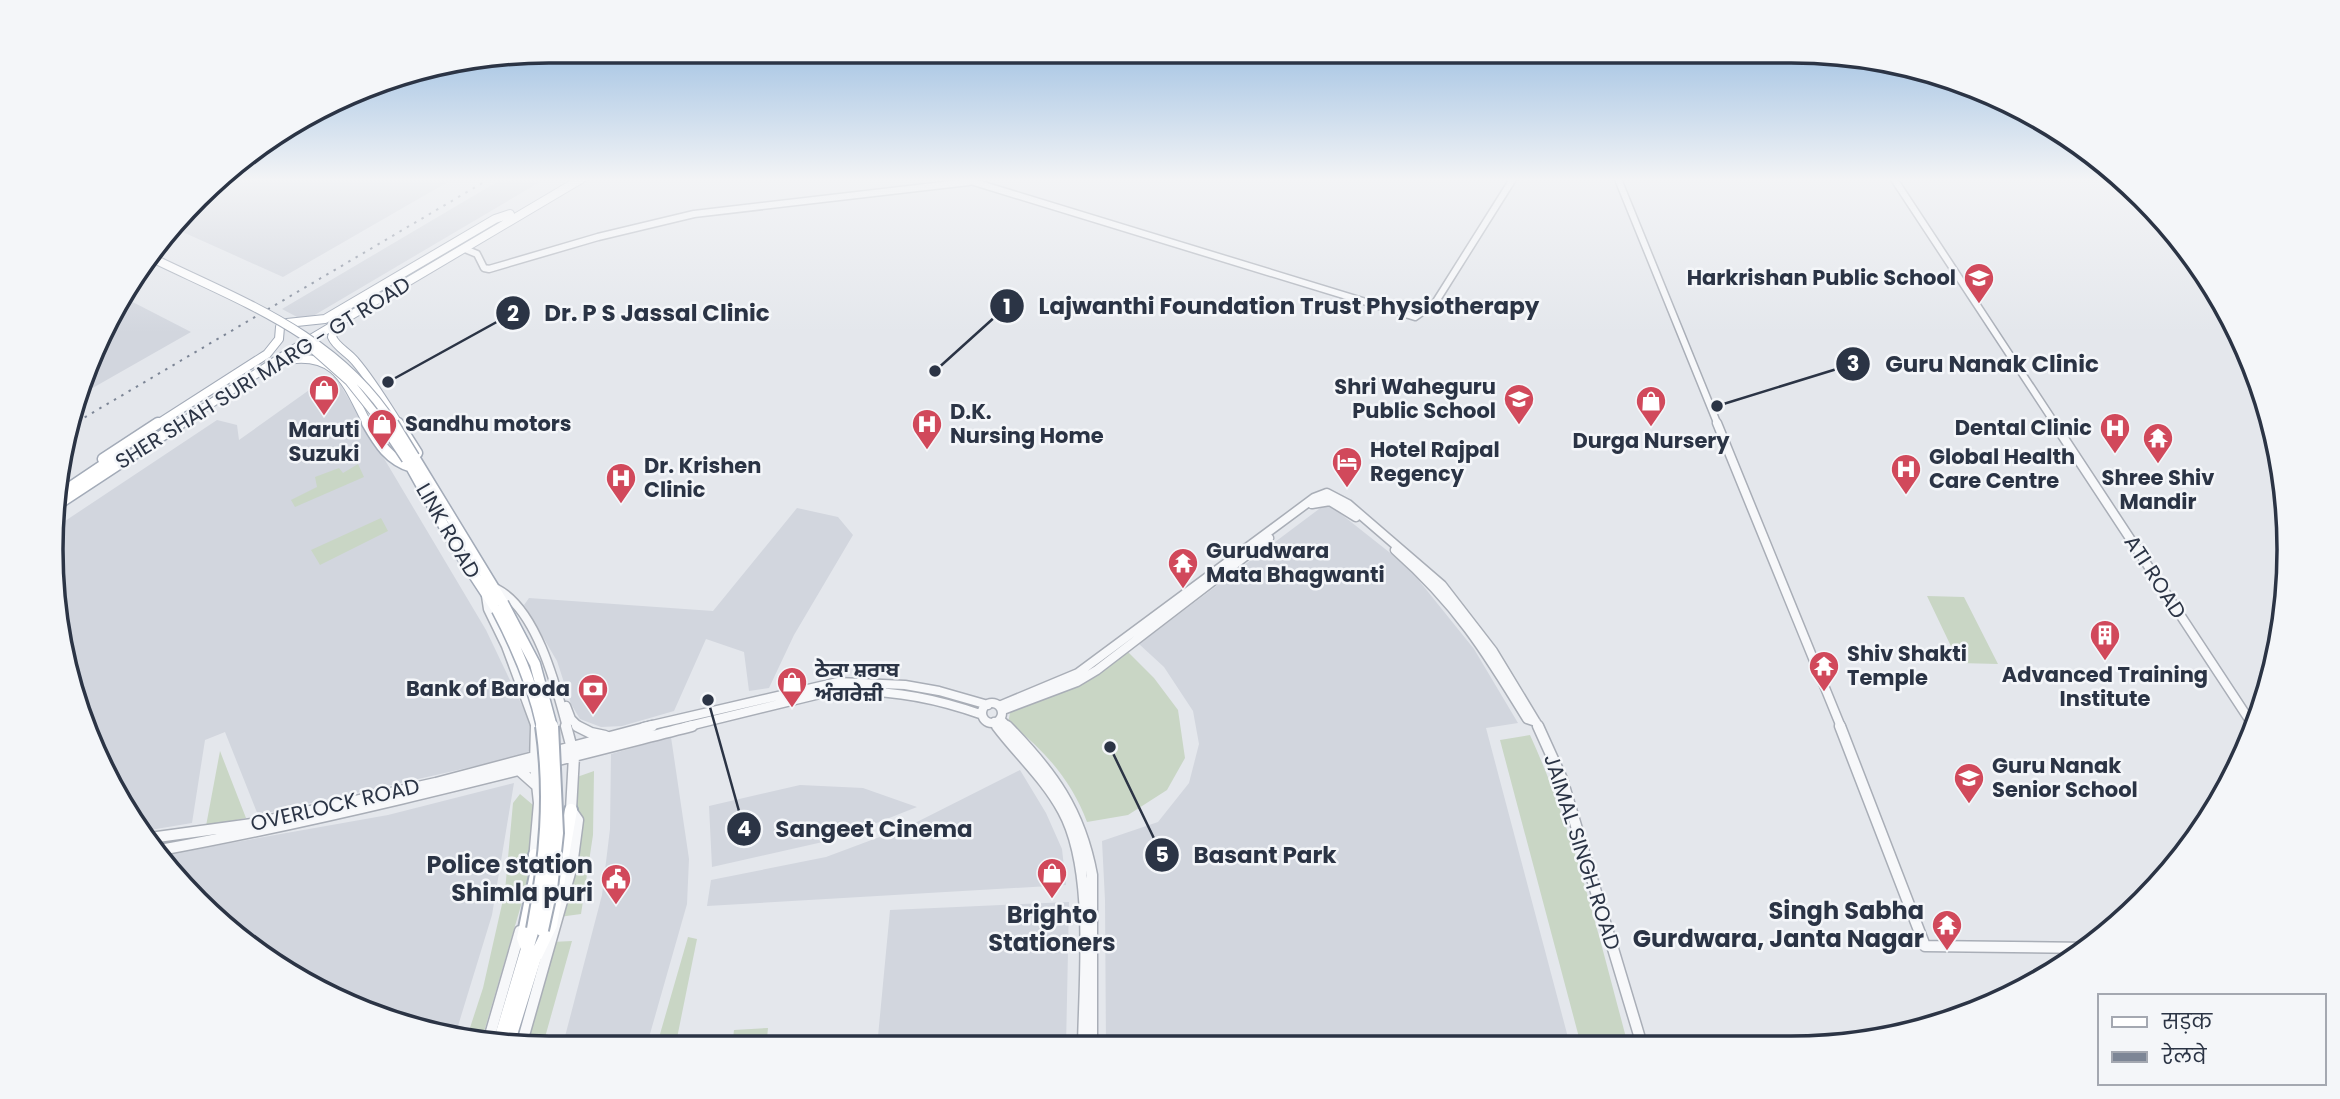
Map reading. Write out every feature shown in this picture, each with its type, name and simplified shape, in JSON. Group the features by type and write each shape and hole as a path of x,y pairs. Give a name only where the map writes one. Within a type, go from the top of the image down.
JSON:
{"main road":[{"path":"284,325 325,319 476,230"},
{"name":"SHER SHAH SURI MARG - GT ROAD","path":"67,489 483,230"},
{"name":"SHER SHAH SURI MARG - GT ROAD","path":"319,331 336,325 496,230"},
{"path":"157,263 284,325 345,376 413,462"},
{"path":"68,482 267,354 279,339 284,325"},
{"path":"334,342 333,331 336,325"},
{"path":"297,345 339,376 353,394 367,423 396,461 413,462 420,458 371,381 352,357 319,331"},
{"name":"SHER SHAH SURI MARG - GT ROAD","path":"66,499 297,345"},
{"path":"274,362 315,358"},
{"name":"LINK ROAD","path":"413,462 496,589 500,607"},
{"name":"LINK ROAD","path":"413,462 486,595 500,607"},
{"path":"500,607 526,664 537,697 544,735 548,849 532,953 511,1034"},
{"path":"502,1034 532,953 551,925 571,810"},
{"path":"532,953 523,938 537,858"}],"street":[{"path":"465,249 477,254 484,268 489,269 627,230"},
{"path":"1137,230 1415,317 1426,312 1435,303 1481,230"},
{"path":"1639,230 1869,796 1925,946 2070,948"},
{"name":"ATI ROAD","path":"1928,230 2247,717"},
{"name":"JAIMAL SINGH ROAD","path":"999,714 1077,673 1314,498 1327,493 1359,513 1410,556 1455,600 1493,651 1535,722 1562,779 1639,1036"},
{"path":"537,786 518,765 848,690 881,690 941,701 980,715 983,720 1077,682 1097,670 1315,501 1327,500 1338,503 1369,527 1445,597 1483,647 1527,719 1535,722"},
{"path":"496,589 510,596 519,605 559,682 569,716 579,729 593,735 611,737"},
{"path":"486,595 488,609 506,646 536,727 535,761 539,803 537,858 519,935 491,1032"},
{"path":"524,1035 572,866 578,820 571,810 572,752 552,670"},
{"path":"572,752 611,737 820,685 854,681 939,691 988,705 1054,776 1071,804 1088,848 1092,875 1092,1036"},
{"path":"980,715 982,709 988,705"},
{"path":"999,714 1065,814 1075,839 1081,891 1083,1036"},
{"name":"OVERLOCK ROAD","path":"157,837 252,824 518,765"},
{"name":"OVERLOCK ROAD","path":"166,849 422,795 518,765"}],"shaded area":[{"path":"364,230 283,277 182,232"},
{"path":"415,230 458,230 313,316 299,318 282,309"},
{"path":"131,301 191,332 90,389 113,334"},
{"path":"335,376 486,630 529,720 530,751 507,759 258,815 225,732 205,740 192,823 152,830 113,765 89,706 80,675 67,613 64,522 217,420 237,425 239,440 312,388"},
{"path":"1327,503 1408,567 1474,649 1518,723 1486,728 1568,1036 1106,1036 1102,841 1158,822 1189,783 1199,744 1193,711 1164,667 1139,644"},
{"path":"797,508 838,517 853,535 794,635 769,688 749,691 744,652 706,639 674,711 622,726 601,727 580,719 571,704 557,661 524,605 529,598 713,611"},
{"path":"671,737 689,859 687,904 649,1036 565,1036 602,895 610,829 611,754"},
{"path":"1020,770 1046,813 1062,849 1066,885 707,906 711,880 826,857 909,826"},
{"path":"514,783 492,915 458,1027 363,999 306,971 279,954 229,915 205,894 170,854 388,815"},
{"path":"800,785 863,788 917,807 836,839 712,867 709,806"},
{"path":"1069,902 1066,1036 878,1036 890,910"}],"green space":[{"path":"358,464 364,477 295,507 291,500 317,487 315,477 339,468 343,473"},
{"path":"381,518 388,531 320,565 311,550"},
{"path":"1927,596 1964,597 1998,664 1959,663"},
{"path":"1128,652 1154,678 1178,710 1185,758 1167,790 1128,815 1087,822 1065,779 1055,766 1008,722 1011,709 1090,680"},
{"path":"1530,735 1546,772 1597,927 1626,1036 1579,1036 1500,740"},
{"path":"220,751 246,818 206,826"},
{"path":"594,771 593,835 581,914 559,917 577,777"},
{"path":"520,794 533,805 527,885 484,1032 469,1029 483,988 505,891 513,803"},
{"path":"688,937 697,939 677,1036 659,1036"},
{"path":"572,941 545,1036 524,1035 552,942"},
{"path":"768,1028 767,1036 733,1036 734,1030"}],"railway":[{"path":"81,419 402,230"}],"place":[{"name":"Harkrishan Public School","path":"1979,305"},
{"name":"Lajwanthi Foundation Trust Physiotherapy","path":"935,371"},
{"name":"Dr. P S Jassal Clinic","path":"388,382"},
{"name":"Guru Nanak Clinic","path":"1717,406"},
{"name":"Maruti Suzuki","path":"324,417"},
{"name":"Shri Waheguru Public School","path":"1519,426"},
{"name":"Durga Nursery","path":"1651,428"},
{"name":"Sandhu motors","path":"382,451"},
{"name":"D.K. Nursing Home","path":"927,451"},
{"name":"Dental Clinic","path":"2115,455"},
{"name":"Shree Shiv Mandir","path":"2158,465"},
{"name":"Hotel Rajpal Regency","path":"1347,489"},
{"name":"Global Health Care Centre","path":"1906,496"},
{"name":"Dr. Krishen Clinic","path":"621,505"},
{"name":"Gurudwara Mata Bhagwanti","path":"1183,590"},
{"name":"Advanced Training Institute","path":"2105,662"},
{"name":"Shiv Shakti Temple","path":"1824,693"},
{"name":"Sangeet Cinema","path":"708,700"},
{"name":"ਠੇਕਾ ਸ਼ਰਾਬ ਅੰਗਰੇਜ਼ੀ","path":"792,709"},
{"name":"Bank of Baroda","path":"593,716"},
{"name":"Basant Park","path":"1110,747"},
{"name":"Guru Nanak Senior School","path":"1969,805"},
{"name":"Brighto Stationers","path":"1052,900"},
{"name":"Police station Shimla puri","path":"616,906"},
{"name":"Singh Sabha Gurdwara, Janta Nagar","path":"1947,952"}]}
